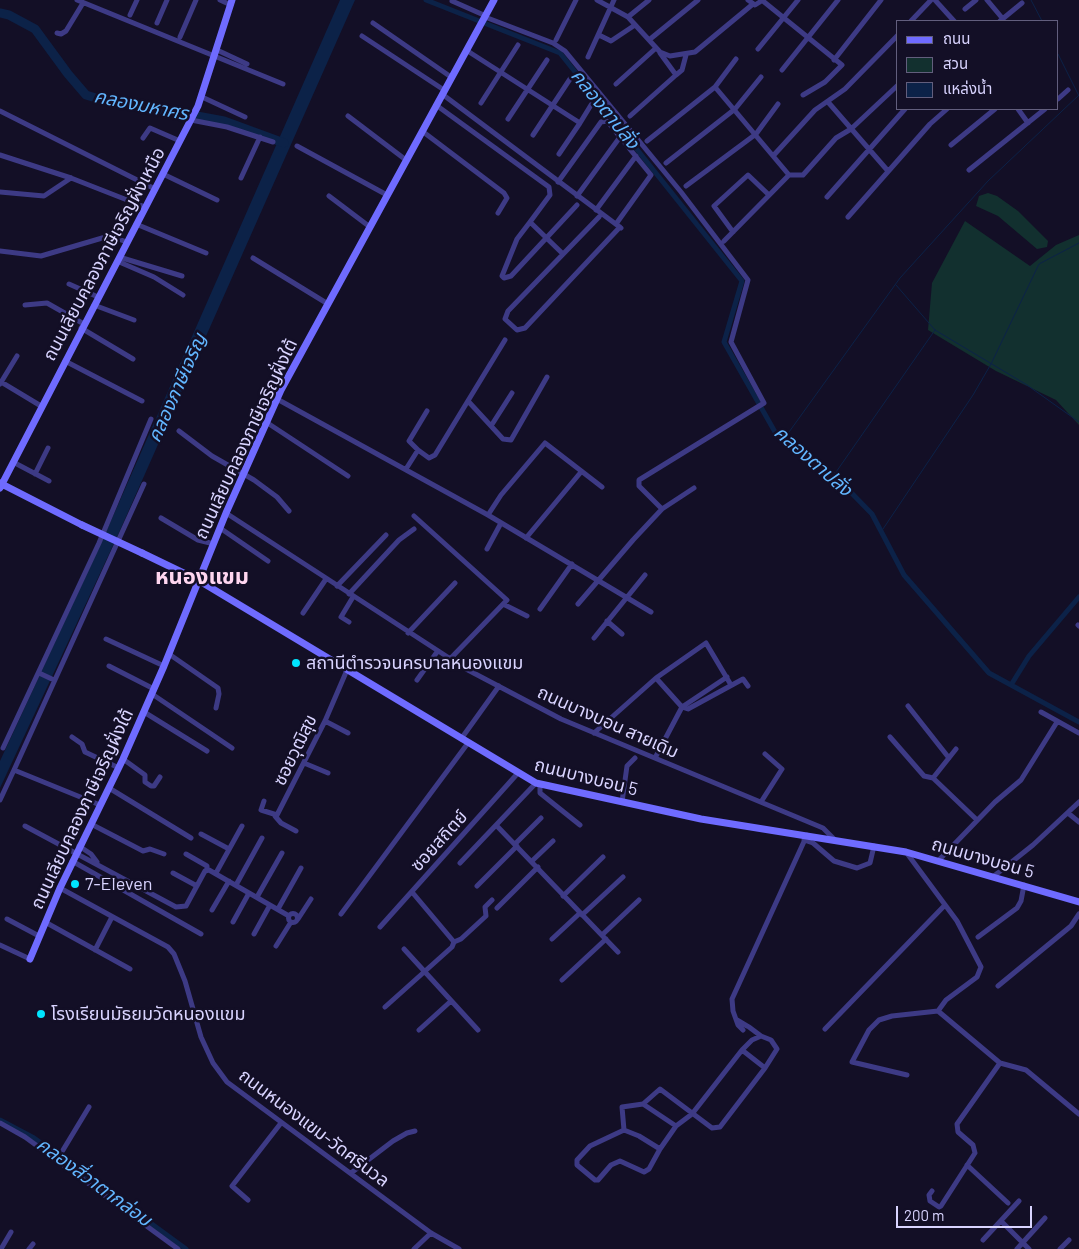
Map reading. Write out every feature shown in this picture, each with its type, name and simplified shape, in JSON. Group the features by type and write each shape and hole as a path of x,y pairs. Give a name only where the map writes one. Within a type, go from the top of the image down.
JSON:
{"main road":[{"name":"ถนนเลียบคลองภาษีเจริญฝั่งใต้","path":"30,959 72,861 123,760 164,666 226,513 277,399 494,0"},
{"name":"ถนนเลียบคลองภาษีเจริญฝั่งเหนือ","path":"1,485 198,106 231,2"},
{"name":"ถนนบางบอน 5","path":"1,485 198,580 464,741 538,783 701,818 806,837 906,852 1079,902"}],"street":[{"path":"77,0 201,52 216,53 247,64"},
{"path":"130,15 137,0"},
{"path":"156,23 167,0"},
{"path":"180,37 196,0"},
{"path":"220,0 231,2"},
{"path":"556,40 576,0"},
{"path":"597,0 628,17 658,50 676,76"},
{"path":"588,57 614,0"},
{"path":"628,17 649,0"},
{"path":"649,40 698,0"},
{"path":"658,50 670,56 686,55 695,52 751,2 757,5 763,0 842,66 825,82 804,95"},
{"path":"758,50 798,0"},
{"path":"782,70 838,0"},
{"path":"834,60 881,0"},
{"path":"912,20 933,0 953,20"},
{"path":"965,9 976,0"},
{"path":"987,0 1002,20 1022,3"},
{"path":"452,1 484,19 562,48 580,67 682,192 747,278 748,281 731,342 761,405 639,480 639,486 662,510"},
{"path":"57,33 60,34 66,31 83,3"},
{"path":"373,23 451,77"},
{"path":"599,35 611,41 635,25"},
{"path":"362,36 443,92 619,227"},
{"path":"773,156 814,110 845,90 896,37"},
{"path":"481,103 518,45"},
{"path":"466,50 580,123"},
{"path":"616,84 658,50"},
{"path":"216,53 283,84"},
{"path":"630,116 682,70 686,55"},
{"path":"647,141 715,87 736,59"},
{"path":"508,120 547,60"},
{"path":"666,163 735,109 761,77"},
{"path":"533,136 570,79"},
{"path":"715,87 789,175"},
{"path":"724,240 789,175 803,175 836,138 851,129 896,87"},
{"path":"1059,98 1068,90"},
{"path":"202,97 245,117"},
{"path":"828,102 888,171"},
{"path":"686,186 756,134 778,104"},
{"path":"436,105 549,186 550,195 517,239 502,277 505,279 511,276 577,205"},
{"path":"559,154 591,105"},
{"path":"827,197 868,148 904,110"},
{"path":"848,217 930,124 946,110"},
{"path":"951,146 995,110"},
{"path":"1019,110 1028,123"},
{"path":"969,170 1044,110"},
{"path":"0,111 155,189"},
{"path":"348,116 406,160"},
{"path":"191,119 273,142"},
{"path":"558,182 602,122 607,121 650,173 650,177 619,227 524,328 517,330 506,321 506,315 599,217"},
{"path":"143,138 150,128 180,141"},
{"path":"422,130 504,193 506,198 498,213"},
{"path":"241,178 260,137"},
{"path":"577,196 620,137"},
{"path":"297,146 387,195"},
{"path":"0,155 71,178 145,207"},
{"path":"596,210 636,156"},
{"path":"163,174 217,200"},
{"path":"733,232 714,206 748,175 769,195"},
{"path":"0,192 44,196 71,178"},
{"path":"329,196 370,227"},
{"path":"530,222 563,254"},
{"path":"136,224 206,254"},
{"path":"0,251 40,256 106,236 127,242"},
{"path":"253,258 328,304"},
{"path":"118,259 182,276"},
{"path":"118,259 183,294"},
{"path":"69,284 98,297"},
{"path":"26,305 47,304 133,359"},
{"path":"94,305 134,320"},
{"path":"427,411 409,439 418,450 429,458 435,456 505,340"},
{"path":"17,356 1,383 42,406"},
{"path":"65,361 142,401"},
{"path":"468,401 503,439 511,440 547,377"},
{"path":"491,426 512,393"},
{"path":"277,399 488,515 650,612"},
{"path":"3,748 40,673 99,543 151,420"},
{"path":"266,422 348,476"},
{"path":"179,431 212,456 244,473 278,497 290,511"},
{"path":"488,515 501,495 545,443 602,487"},
{"path":"35,474 48,448"},
{"path":"406,469 418,450"},
{"path":"13,462 49,481"},
{"path":"526,538 581,472"},
{"path":"0,800 53,680 144,484"},
{"path":"578,604 633,540 662,510 694,488"},
{"name":"ถนนบางบอน สายเดิม","path":"226,513 449,660 561,719 824,828 836,840"},
{"path":"414,516 506,598 507,602 449,660"},
{"path":"161,518 198,540 214,544"},
{"path":"487,549 501,523"},
{"path":"220,528 268,560"},
{"path":"349,622 341,617 351,596 399,540 414,529"},
{"path":"337,586 386,535"},
{"path":"540,609 572,564"},
{"path":"594,638 645,575"},
{"path":"303,613 326,579"},
{"path":"408,633 454,584"},
{"path":"505,605 526,616"},
{"path":"607,621 622,634"},
{"path":"106,639 164,666"},
{"path":"594,733 656,678 706,642 731,685"},
{"path":"417,680 437,652"},
{"path":"169,654 218,688 219,694 216,708"},
{"path":"109,666 153,691 232,748"},
{"name":"ซอยวุฒิสุข","path":"264,801 261,810 275,816 279,813 325,721 347,670"},
{"path":"40,673 53,680"},
{"path":"655,758 682,707 727,677"},
{"path":"656,678 682,707 692,708 743,679 748,686"},
{"path":"341,914 464,741 499,686"},
{"path":"908,706 949,758"},
{"path":"144,712 206,751"},
{"path":"1041,712 1079,733"},
{"path":"325,721 348,733"},
{"path":"939,860 1021,780 1057,722"},
{"path":"890,736 924,776 933,778 978,820"},
{"path":"72,737 82,744 85,752 119,768"},
{"path":"933,778 956,749"},
{"path":"761,802 782,769 765,754"},
{"path":"622,802 628,766 635,758"},
{"path":"123,760 145,775 145,782 151,786 154,786 160,777"},
{"path":"304,763 328,773"},
{"path":"14,770 100,805"},
{"name":"ซอยสถิตย์","path":"380,927 518,773"},
{"path":"460,863 538,783"},
{"path":"538,783 540,794 580,825"},
{"path":"110,788 191,838"},
{"path":"994,876 1034,845 1079,802"},
{"path":"1068,812 1079,822"},
{"path":"275,816 281,823 296,831"},
{"path":"477,886 541,818"},
{"path":"90,824 142,852 150,849 164,854"},
{"path":"496,825 618,952"},
{"path":"25,826 78,849 99,865 181,908 186,906 208,870"},
{"path":"216,873 242,826"},
{"path":"201,834 229,849"},
{"path":"624,1130 622,1107 643,1104 660,1089 712,1128 720,1127 765,1068 777,1049 771,1040 746,1028 737,1020 732,1011 732,999 806,837 834,861 857,868 870,863 874,846"},
{"path":"236,885 262,838"},
{"path":"532,861 553,841"},
{"path":"906,852 945,904 963,932 981,971 977,977 941,1004 938,1011"},
{"path":"257,897 282,853"},
{"path":"186,854 207,866 208,870 289,916 291,922"},
{"path":"563,896 603,857"},
{"path":"72,861 201,934"},
{"path":"498,908 538,867"},
{"path":"278,909 301,868"},
{"path":"173,873 197,886"},
{"path":"552,940 623,877"},
{"path":"212,910 229,881"},
{"path":"978,937 1017,908 1021,901 1024,885"},
{"name":"ถนนหนองแขม-วัดศรีนวล","path":"60,888 168,947 174,954 202,1037 213,1063 227,1082 431,1233 459,1249"},
{"path":"412,892 454,942"},
{"path":"233,922 249,893"},
{"path":"291,922 296,923 311,899"},
{"path":"384,1007 452,948 454,942 461,939 486,916 485,907 492,900"},
{"path":"562,980 639,900"},
{"path":"825,1029 945,904"},
{"path":"254,934 270,905"},
{"path":"289,916 296,914 298,918"},
{"path":"998,986 1071,926 1079,914"},
{"path":"95,950 112,917"},
{"path":"7,919 39,936"},
{"path":"45,922 130,969"},
{"path":"276,946 291,922"},
{"path":"0,945 30,959"},
{"path":"404,949 478,1030"},
{"path":"419,1030 451,1001"},
{"path":"907,1075 852,1062 869,1030 879,1020 892,1016 938,1011 998,1062 1026,1070 1079,1114"},
{"path":"746,1028 752,1040"},
{"path":"660,1149 639,1136 624,1130 605,1137 590,1146 580,1156 577,1165 590,1179 598,1180 611,1165 620,1161 646,1171 676,1126 692,1114 742,1050 752,1040 760,1036"},
{"path":"742,1050 765,1068"},
{"path":"932,1191 929,1195 930,1201 939,1207 942,1206 967,1165 975,1149 958,1132 957,1124 998,1062"},
{"path":"643,1104 676,1126"},
{"path":"58,1158 66,1149 89,1107"},
{"path":"0,1123 58,1158 178,1249"},
{"path":"248,1200 232,1186 281,1123"},
{"path":"351,1173 393,1141 407,1132 415,1131"},
{"path":"967,1165 1008,1203"},
{"path":"983,1240 1019,1201"},
{"path":"1017,1249 1045,1218"},
{"path":"1001,1221 1029,1249"},
{"path":"1,1249 11,1232"},
{"path":"414,1249 431,1233"},
{"path":"1060,1249 1068,1240"}],"green space":[{"path":"988,193 997,196 1018,211 1048,241 1047,247 1037,249 998,216 976,206 979,196"},
{"path":"965,221 1030,266 1056,245 1079,235 1079,425 1056,400 996,371 928,330 932,283"}],"water":[{"name":"คลองภาษีเจริญ","path":"340,0 355,0 117,537 0,788 0,761 106,532"}],"waterway":[{"name":"คลองตาปลั่ง","path":"426,0 560,53 742,281 724,342 775,432 834,475 872,514 904,575 989,673 1079,722"},
{"path":"1031,0 1041,20"},
{"name":"คลองมหาศร","path":"0,13 9,15 35,29 86,95 109,102 132,104 224,121 284,143"},
{"path":"1059,56 1079,96"},
{"path":"784,439 900,278 988,181 1079,95"},
{"path":"881,532 973,395 991,364 1039,264 1079,243"},
{"path":"896,285 935,330 1027,385 1079,422"},
{"path":"834,475 935,330"},
{"path":"1011,685 1029,656 1079,597"},
{"name":"คลองสี่วาตากล่อม","path":"0,1120 34,1138 186,1249"}],"place":[{"name":"สถานีตำรวจนครบาลหนองแขม","path":"296,663"},
{"name":"7-Eleven","path":"75,884"},
{"name":"โรงเรียนมัธยมวัดหนองแขม","path":"41,1014"}],"district":[{"name":"หนองแขม","path":"202,577"}]}
